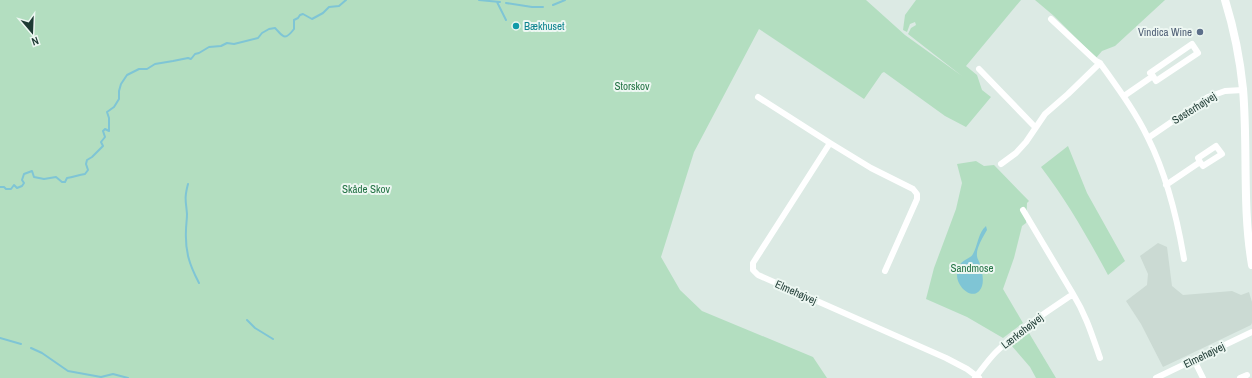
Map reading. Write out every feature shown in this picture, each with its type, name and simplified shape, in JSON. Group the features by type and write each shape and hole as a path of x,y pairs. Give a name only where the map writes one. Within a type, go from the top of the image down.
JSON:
{"street":[{"path":"1226,0 1237,50 1243,90 1249,179 1249,237 1252,265"},
{"path":"1051,19 1100,63 1124,96 1148,138 1166,185 1179,228 1184,259"},
{"path":"1192,44 1198,53 1156,81 1153,76 1150,72 1192,44"},
{"path":"1001,164 1016,153 1026,142 1045,114 1100,63"},
{"path":"979,68 1035,127"},
{"path":"1124,96 1153,76"},
{"name":"Søsterhøjvej","path":"1148,138 1208,97 1225,90 1243,90"},
{"path":"758,98 871,168 913,189 917,194 917,199 886,271"},
{"name":"Elmehøjvej","path":"830,143 753,263 753,270 758,275 946,358 967,369 977,377"},
{"path":"1166,185 1200,162"},
{"path":"1023,210 1083,310 1100,358"},
{"name":"Lærkehøjvej","path":"977,377 986,362 1003,346 1041,315 1073,294"},
{"name":"Elmehøjvej","path":"1156,378 1252,332"},
{"path":"1194,360 1203,378"},
{"path":"1240,378 1247,375"}],"shaded area":[{"path":"1158,243 1167,247 1172,286 1183,295 1232,291 1241,295 1249,292 1252,302 1251,325 1163,367 1141,324 1126,301 1147,285 1148,274 1140,256"}],"green space":[{"name":"Skåde Skov","path":"0,0 866,0 905,35 962,76 908,34 911,28 916,25 915,22 910,24 907,32 903,30 905,15 916,0 1021,0 966,66 977,75 982,90 991,97 966,127 945,116 884,72 864,99 759,29 694,152 661,257 680,290 702,311 813,357 827,378 0,378"},
{"path":"1035,0 1165,0 1115,46 1102,51 1096,58 1054,16"},
{"path":"1068,146 1087,193 1125,261 1108,275 1077,220 1041,167"},
{"name":"Sandmose","path":"976,161 984,166 994,165 1029,201 1027,203 1026,223 1022,226 1014,258 1003,289 1023,323 1003,338 967,317 926,299 934,268 956,209 962,183 957,164"},
{"path":"1029,333 1056,378 1036,378 1030,367 1011,345"}],"water":[{"path":"986,226 987,230 980,243 977,253 982,272 983,284 979,291 971,294 960,285 957,275 958,270 961,263 973,254 981,232"}],"waterway":[{"path":"0,187 11,189 14,185 17,188 22,186 24,183 22,180 24,174 32,171 34,177 44,179 56,177 62,182 65,182 67,178 85,174 88,170 86,164 87,160 103,146 101,142 105,137 103,131 105,129 109,131 109,118 107,112 114,107 119,99 121,84 127,75 139,69 147,69 155,64 188,58 191,59 195,54 209,47 221,46 227,43 234,44 258,38 262,33 269,29 275,28 286,37 294,29 294,20 300,15 303,14 312,19 323,13 329,7 339,6 346,0"},
{"path":"479,0 500,2"},
{"path":"553,5 565,0"},
{"path":"497,2 506,20"},
{"path":"506,3 543,7"},
{"path":"188,184 186,197 186,244 190,263 199,283"},
{"path":"247,320 255,328 273,339"},
{"path":"0,338 21,344"},
{"path":"31,348 42,353 68,371 101,377 113,374 128,378"}],"place":[{"name":"Bækhuset","path":"516,26"},
{"name":"Vindica Wine","path":"1200,32"}],"park label":[{"name":"Storskov","path":"632,86"}]}
